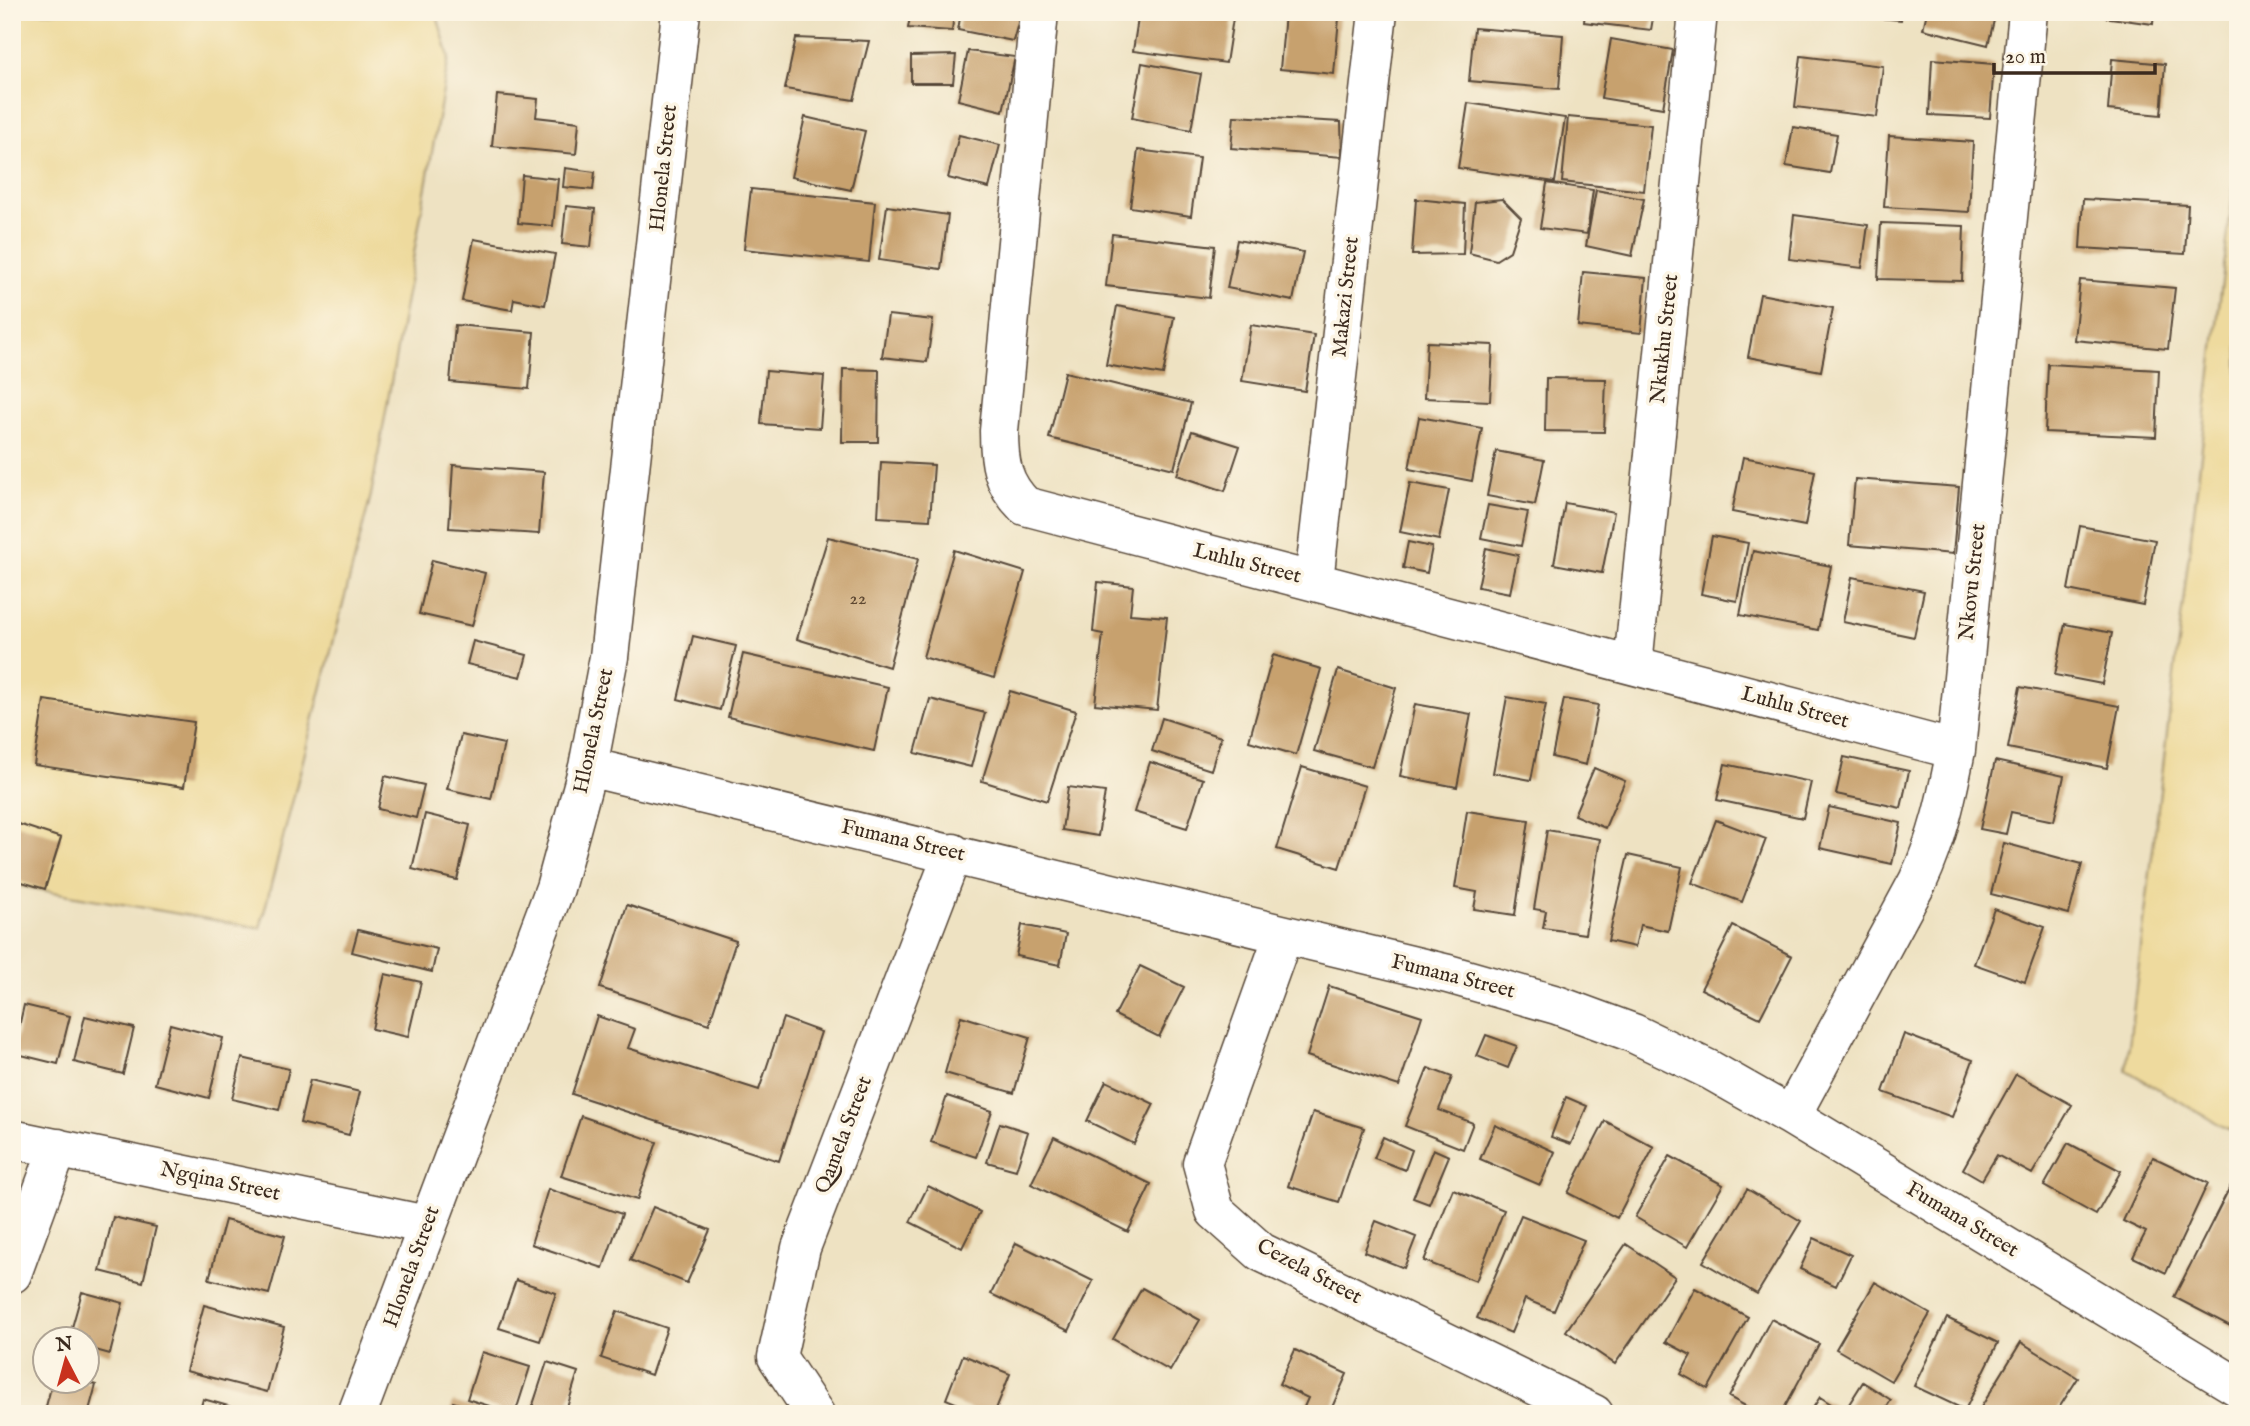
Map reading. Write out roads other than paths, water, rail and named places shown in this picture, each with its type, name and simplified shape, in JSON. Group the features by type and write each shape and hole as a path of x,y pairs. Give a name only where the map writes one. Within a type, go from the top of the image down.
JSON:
{"street":[{"name":"Hlonela Street","path":"357,1414 555,888 588,767 609,657 681,12"},
{"name":"Luhlu Street","path":"1039,12 1001,396 999,459 1004,479 1026,506 1956,750"},
{"name":"Makazi Street","path":"1314,581 1378,12"},
{"name":"Nkukhu Street","path":"1633,665 1698,12"},
{"name":"Nkovu Street","path":"1791,1116 1934,849 1956,750 2028,12"},
{"name":"Fumana Street","path":"588,767 953,853 1283,936 1448,974 1558,1004 1633,1033 1791,1116 2238,1387"},
{"name":"Qamela Street","path":"816,1414 777,1357 801,1248 953,853"},
{"name":"Cezela Street","path":"1283,936 1202,1163 1215,1211 1261,1252 1594,1414"},
{"name":"Ngqina Street","path":"12,1139 427,1225"},
{"path":"12,1274 58,1148"}]}
